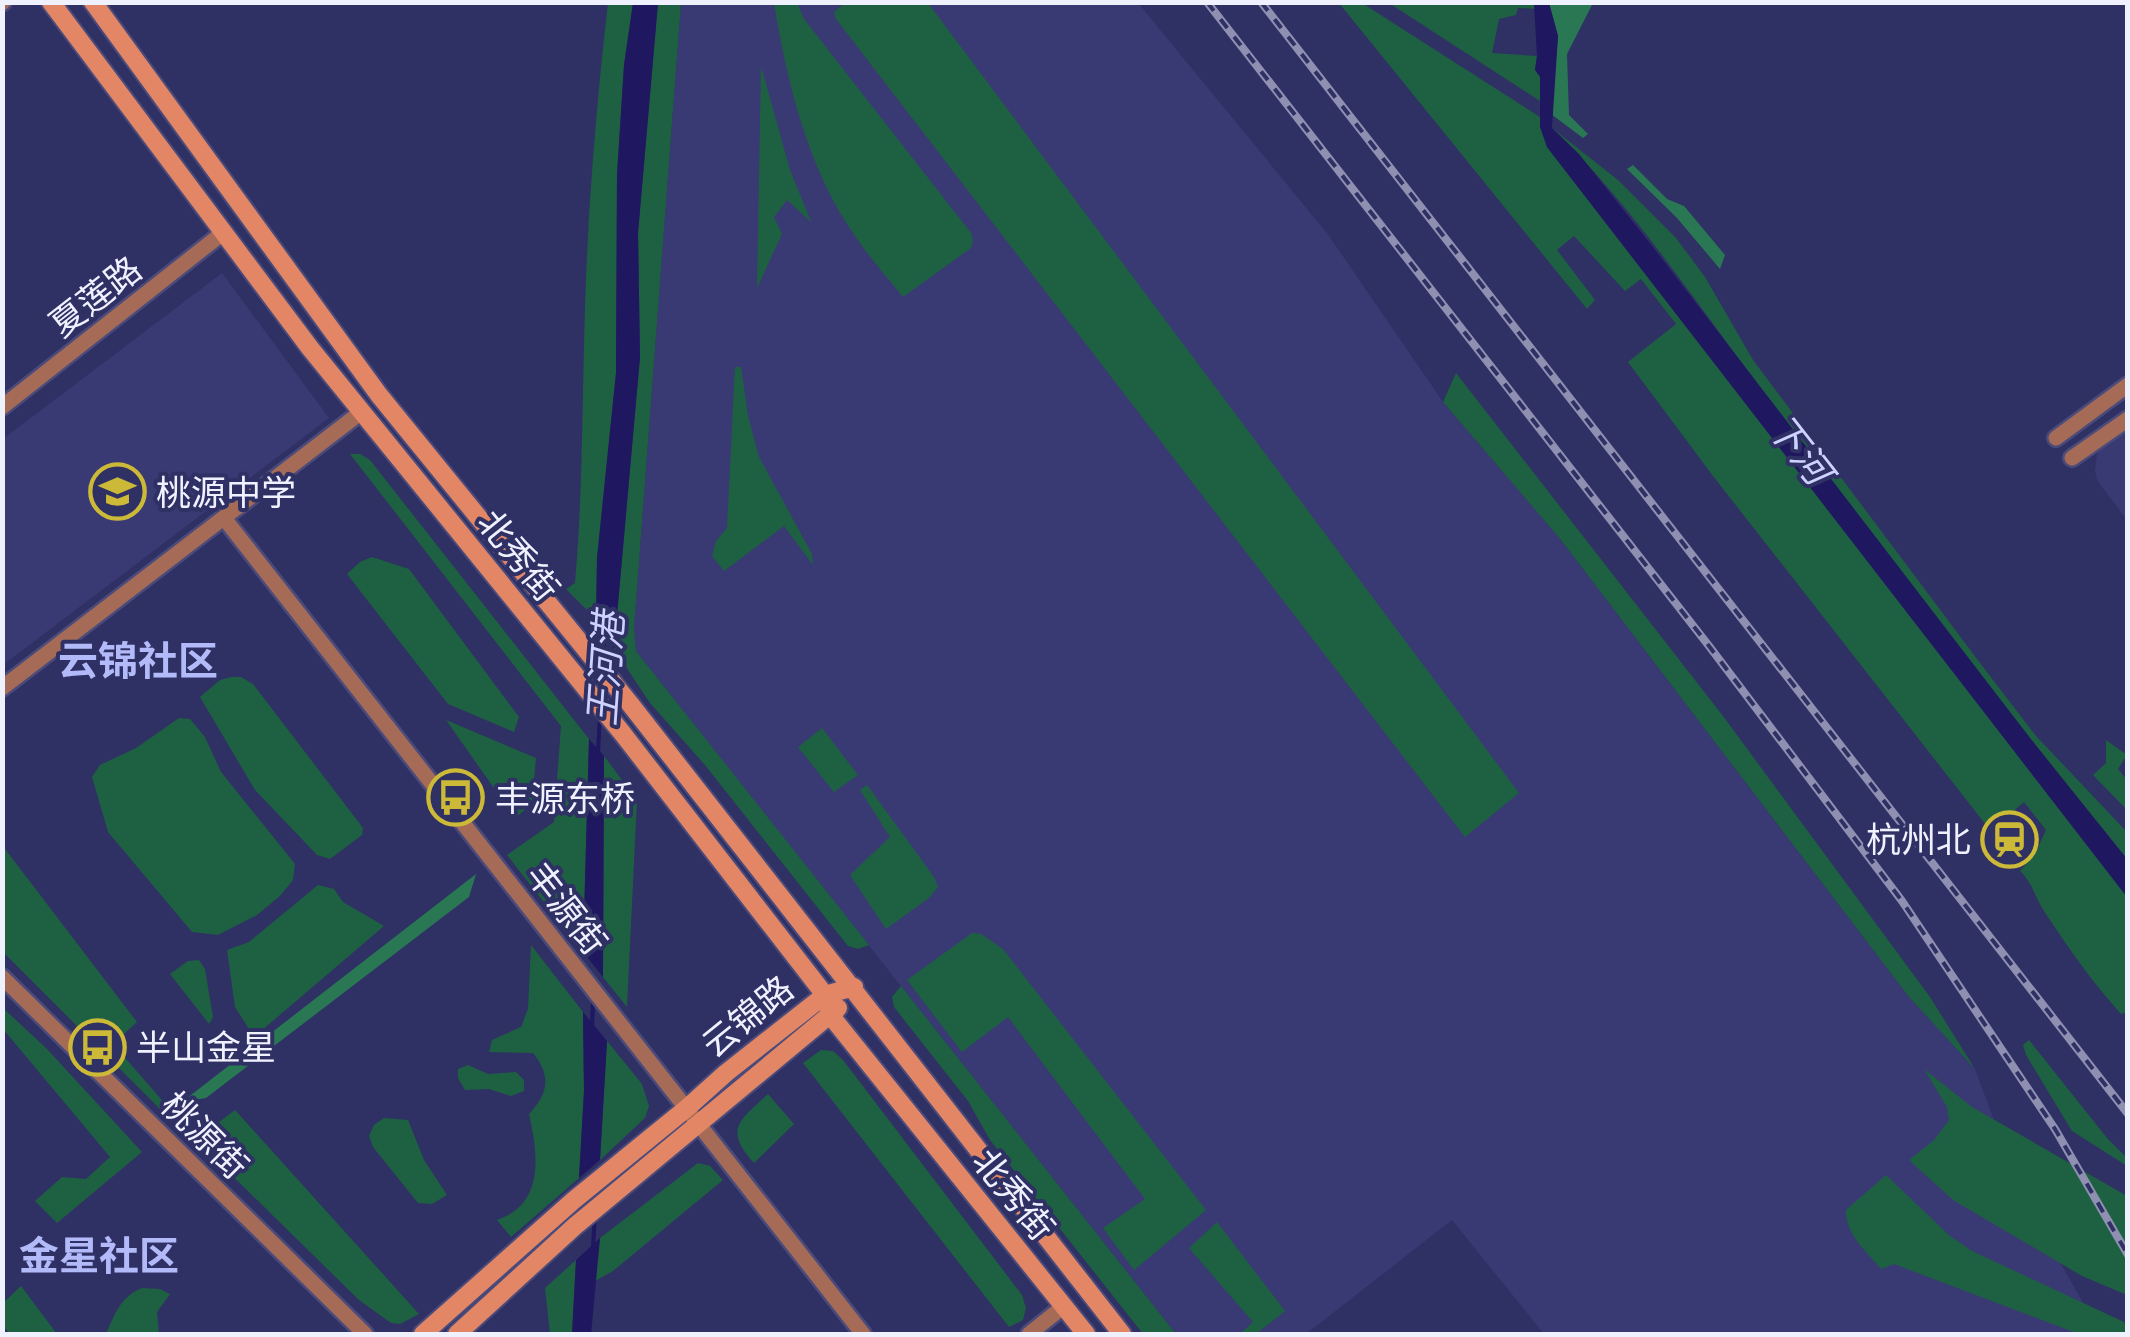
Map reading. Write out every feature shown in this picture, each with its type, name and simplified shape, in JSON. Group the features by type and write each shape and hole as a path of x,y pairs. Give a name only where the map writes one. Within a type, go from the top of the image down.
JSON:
{"main road":[{"name":"北秀街","path":"50,2 360,413 612,722 825,996 831,1016 1086,1334"},
{"name":"北秀街","path":"93,2 380,395 854,988 1122,1334"},
{"name":"云锦路","path":"423,1334 726,1073 825,996 854,988"},
{"name":"云锦路","path":"458,1334 576,1226 831,1016 854,988"}],"street":[{"name":"夏莲路","path":"2,407 224,232"},
{"path":"2056,438 2128,385"},
{"path":"2,688 360,413"},
{"path":"2072,458 2128,419"},
{"name":"丰源街","path":"224,518 863,1334"},
{"name":"桃源街","path":"2,978 365,1334"},
{"path":"1030,1334 1064,1306"}],"shaded area":[{"path":"681,3 1138,3 1327,233 1443,402 1561,540 1909,997 1975,1069 2023,1198 2101,1334 1544,1334 1452,1220 1306,1334 1176,1334 636,651 634,628"},
{"name":"桃源中学","path":"222,273 329,418 3,665 3,439"},
{"path":"2127,422 2127,520 2097,480 2095,471 2097,454"}],"green space":[{"path":"608,3 633,3 624,65 617,175 616,373 597,558 596,619 566,589 575,583 589,217"},
{"path":"658,3 681,3 634,628 636,651 869,945 858,949 848,946 705,765 650,703 614,649 640,357 638,233"},
{"path":"774,3 797,3 804,19 971,233 971,248 903,297 855,236 824,182 793,94"},
{"path":"845,3 928,3 1519,793 1465,837 836,19 834,12"},
{"path":"1339,3 1362,3 1540,117 1547,147 2127,897 2127,1012 2121,1014 2090,976 2020,871 2035,854 2046,830 2024,802 2008,816 2004,813 1986,825 1628,362 1676,324 1641,279 1625,291 1574,236 1557,250 1595,300 1587,309"},
{"path":"1389,3 1534,3 1535,9 1518,8 1516,15 1499,19 1492,53 1537,56 1540,101"},
{"path":"1549,3 1593,3 1567,54 1569,115 1588,134 1583,138 1551,114 1558,36"},
{"path":"761,66 790,170 811,222 787,200 774,217 782,234 757,288"},
{"path":"1552,128 1618,180 1676,238 1705,277 1753,360 1977,659 2036,736 2127,832 2127,859 1942,624 1635,220"},
{"path":"1633,165 1667,199 1684,206 1725,255 1720,269 1677,218 1627,169"},
{"path":"735,367 741,367 759,457 812,554 813,565 784,526 724,571 712,556 716,541 727,528"},
{"path":"1456,373 1723,716 1930,997 1975,1069 1909,997 1561,540 1443,402"},
{"path":"350,454 370,460 589,739 583,952 507,855 554,822 561,726"},
{"path":"372,557 409,569 519,717 514,732 448,704 347,574"},
{"path":"241,677 253,684 363,828 362,835 330,859 317,855 255,790 200,697 220,680"},
{"path":"179,718 190,719 205,737 221,772 295,864 293,880 280,896 257,915 218,935 192,932 108,832 92,777 100,765 136,748"},
{"path":"446,720 536,758 532,804 515,818"},
{"path":"822,728 858,775 834,792 798,747"},
{"path":"2106,740 2127,755 2118,769 2127,780 2127,810 2093,775 2106,763"},
{"path":"604,756 637,800 627,1007 603,977"},
{"path":"867,785 938,887 886,929 850,875 890,837 860,790"},
{"path":"2,845 137,1022 113,1044 174,1114 160,1109 3,952"},
{"path":"476,874 469,897 206,1098 182,1102"},
{"path":"318,885 334,889 343,902 384,926 254,1037 235,1007 227,950 249,942"},
{"path":"972,933 981,934 1003,949 1206,1210 1134,1270 1103,1228 1145,1199 1008,1017 962,1052 907,980"},
{"path":"531,945 583,1012 579,1178 511,1237 497,1220 513,1212 531,1190 535,1145 529,1114 541,1099 545,1076 533,1053 489,1052 492,1040 521,1027 528,1009"},
{"path":"199,960 205,969 213,1017 209,1024 170,974 188,961"},
{"path":"901,986 1176,1334 1143,1334 990,1140 968,1101 894,1007 892,997"},
{"path":"2,1007 47,1049 142,1152 57,1223 35,1201 62,1177 86,1179 110,1157 3,1029"},
{"path":"2029,1040 2127,1158 2127,1166 2072,1131 2026,1055 2023,1045"},
{"path":"607,1041 642,1084 649,1106 645,1118 600,1160"},
{"path":"821,1050 833,1051 843,1060 1022,1295 1026,1308 1023,1320 1009,1327 803,1063"},
{"path":"468,1065 488,1074 516,1072 524,1080 524,1091 511,1096 489,1089 465,1090 458,1069"},
{"path":"1924,1069 1972,1107 2127,1196 2127,1295 2082,1276 1953,1200 1909,1160 1934,1140 1949,1120 1947,1107"},
{"path":"768,1094 794,1124 754,1163 737,1133 743,1118"},
{"path":"235,1110 419,1314 400,1324 391,1323 359,1300 210,1154 203,1144 203,1134"},
{"path":"384,1118 408,1120 424,1160 447,1195 432,1204 418,1203 373,1147 369,1136 374,1125"},
{"path":"698,1163 710,1166 723,1180 613,1271 595,1281 600,1238"},
{"path":"1886,1175 1950,1236 1972,1251 2124,1322 2127,1334 2079,1334 1894,1264 1881,1269 1853,1235 1846,1210"},
{"path":"1217,1222 1285,1311 1256,1334 1240,1334 1253,1322 1189,1248"},
{"path":"576,1260 572,1334 550,1334 545,1288"},
{"path":"21,1286 57,1334 10,1334 3,1326 3,1303"},
{"path":"142,1288 170,1294 157,1312 159,1334 106,1334 123,1301"}],"water":[{"path":"633,3 658,3 638,233 640,357 614,649 596,619 597,558 616,373 617,175 624,65"},
{"name":"下河","path":"1534,3 1549,3 1558,36 1552,128 1579,154 1653,247 2127,859 2127,897 1547,147 1540,127"},
{"path":"589,739 604,756 603,977 583,952"},
{"path":"583,1012 607,1041 600,1160 579,1178 584,1091"},
{"path":"600,1238 591,1334 572,1334 576,1260"}],"waterway":[{"name":"王河港","path":"603,657 605,632"},
{"name":"王河港","path":"598,752 600,716"},
{"name":"王河港","path":"592,1027 593,1001"},
{"name":"王河港","path":"593,1246 595,1216"}],"railway":[{"path":"1207,2 1709,646 1902,901 2055,1129 2128,1255"},
{"path":"1261,2 2128,1114"}],"place":[{"name":"桃源中学","path":"117,492"},
{"name":"丰源东桥","path":"456,798"},
{"name":"杭州北","path":"2010,839"},
{"name":"半山金星","path":"97,1047"}],"district":[{"name":"云锦社区","path":"138,660"},
{"name":"金星社区","path":"99,1255"}]}
